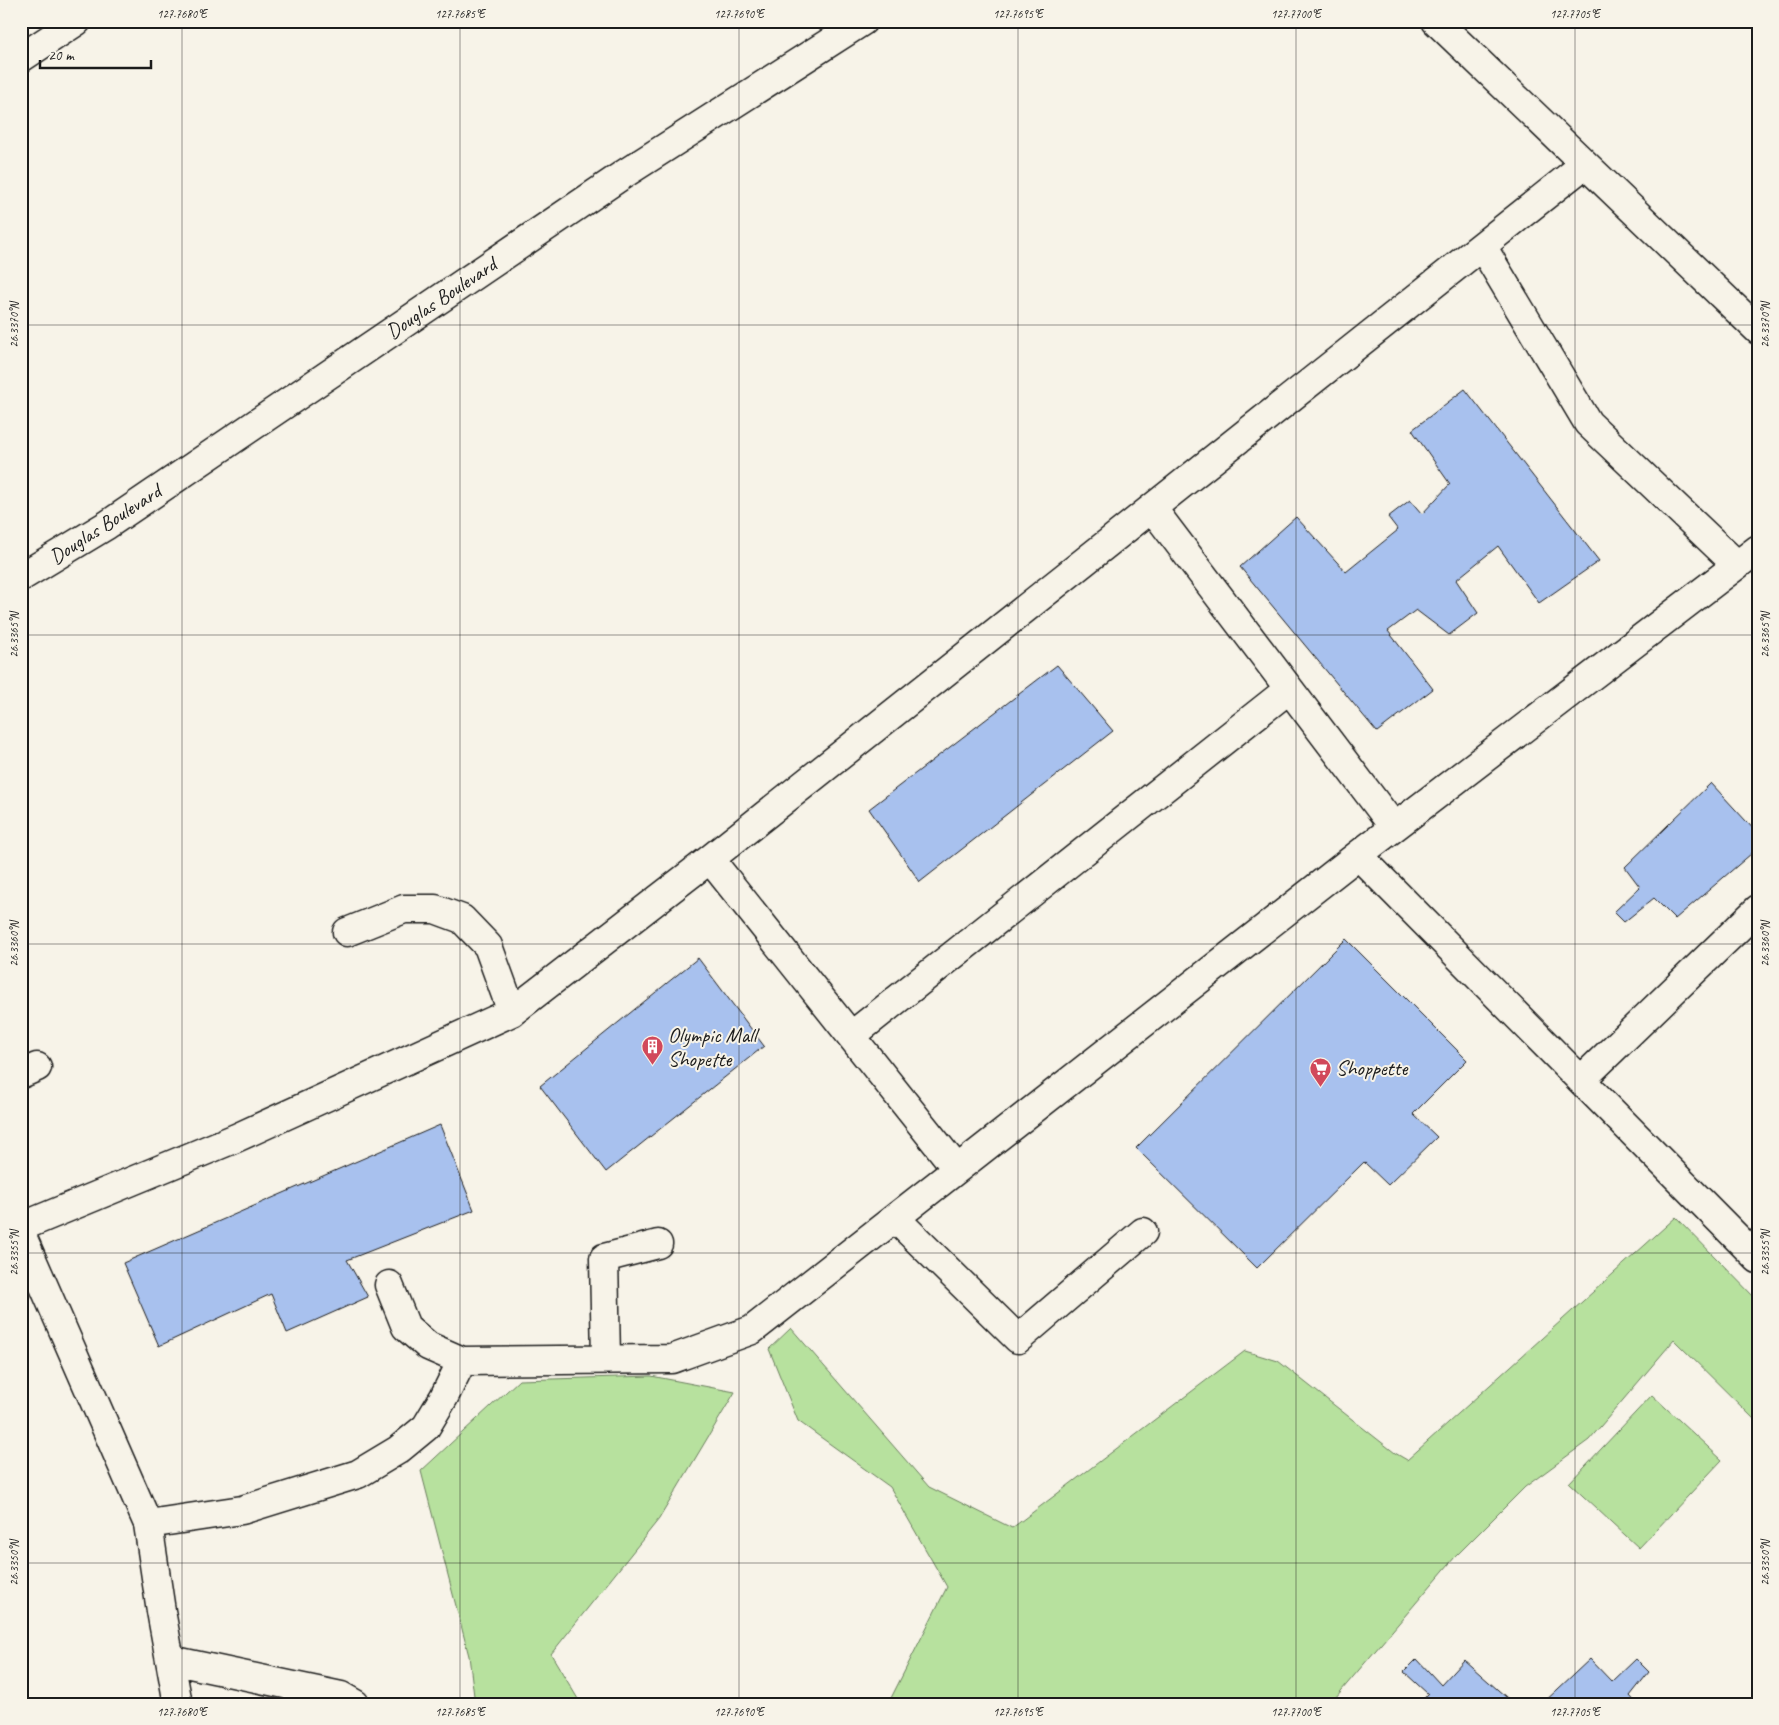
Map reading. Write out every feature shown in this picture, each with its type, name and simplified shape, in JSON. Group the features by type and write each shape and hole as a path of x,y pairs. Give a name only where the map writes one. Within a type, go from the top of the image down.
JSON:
{"street":[{"path":"21,58 77,21"},
{"name":"Douglas Boulevard","path":"21,577 107,525 624,174 863,21"},
{"path":"1436,21 1758,330"},
{"path":"21,1227 236,1138 512,1012 710,859 1585,164"},
{"path":"389,1285 406,1327 428,1346 462,1361 672,1359 752,1330 1394,827 1747,557 1588,423 1482,246"},
{"path":"1152,508 1394,827"},
{"path":"851,1036 1289,689"},
{"path":"1358,855 1758,1259"},
{"path":"710,859 957,1169"},
{"path":"347,932 404,909 435,909 462,919 488,946 512,1012"},
{"path":"1581,1080 1758,909"},
{"path":"894,1218 1018,1339 1143,1232"},
{"path":"21,1234 148,1524 178,1704"},
{"path":"606,1359 604,1258 658,1244"},
{"path":"148,1524 242,1510 358,1474 398,1450 426,1427 462,1361"},
{"path":"172,1660 341,1696 355,1704"}],"green space":[{"path":"1676,1217 1758,1301 1758,1423 1674,1340 1589,1440 1525,1487 1455,1557 1330,1704 888,1704 947,1587 890,1487 798,1421 769,1349 791,1328 929,1487 1012,1528 1245,1351 1278,1361 1395,1453 1407,1460"},
{"path":"651,1376 735,1392 659,1519 551,1654 581,1704 475,1704 469,1656 421,1471 519,1380"},
{"path":"1652,1395 1722,1460 1639,1548 1569,1483"}],"building":[{"path":"1465,389 1599,561 1539,603 1498,546 1456,580 1478,613 1449,635 1416,610 1388,631 1433,689 1377,732 1240,567 1296,517 1346,572 1398,530 1388,517 1410,500 1422,514 1450,484 1412,430"},
{"path":"1057,665 1113,731 920,882 869,809"},
{"path":"1711,783 1758,834 1758,848 1675,919 1654,898 1624,922 1614,912 1640,887 1625,867"},
{"path":"1346,939 1467,1060 1413,1114 1437,1137 1388,1185 1364,1162 1257,1268 1136,1148"},
{"name":"Olympic Mall Shopette","path":"698,958 764,1046 606,1172 540,1086"},
{"path":"440,1125 474,1210 347,1260 368,1297 287,1333 271,1294 159,1346 123,1263"},
{"path":"1417,1659 1441,1685 1464,1660 1514,1704 1419,1704 1428,1694 1404,1672"},
{"path":"1590,1659 1612,1682 1636,1659 1649,1672 1630,1696 1637,1704 1542,1704"}],"place":[{"name":"Olympic Mall Shopette","path":"652,1066"},
{"name":"Shoppette","path":"1320,1087"}]}
